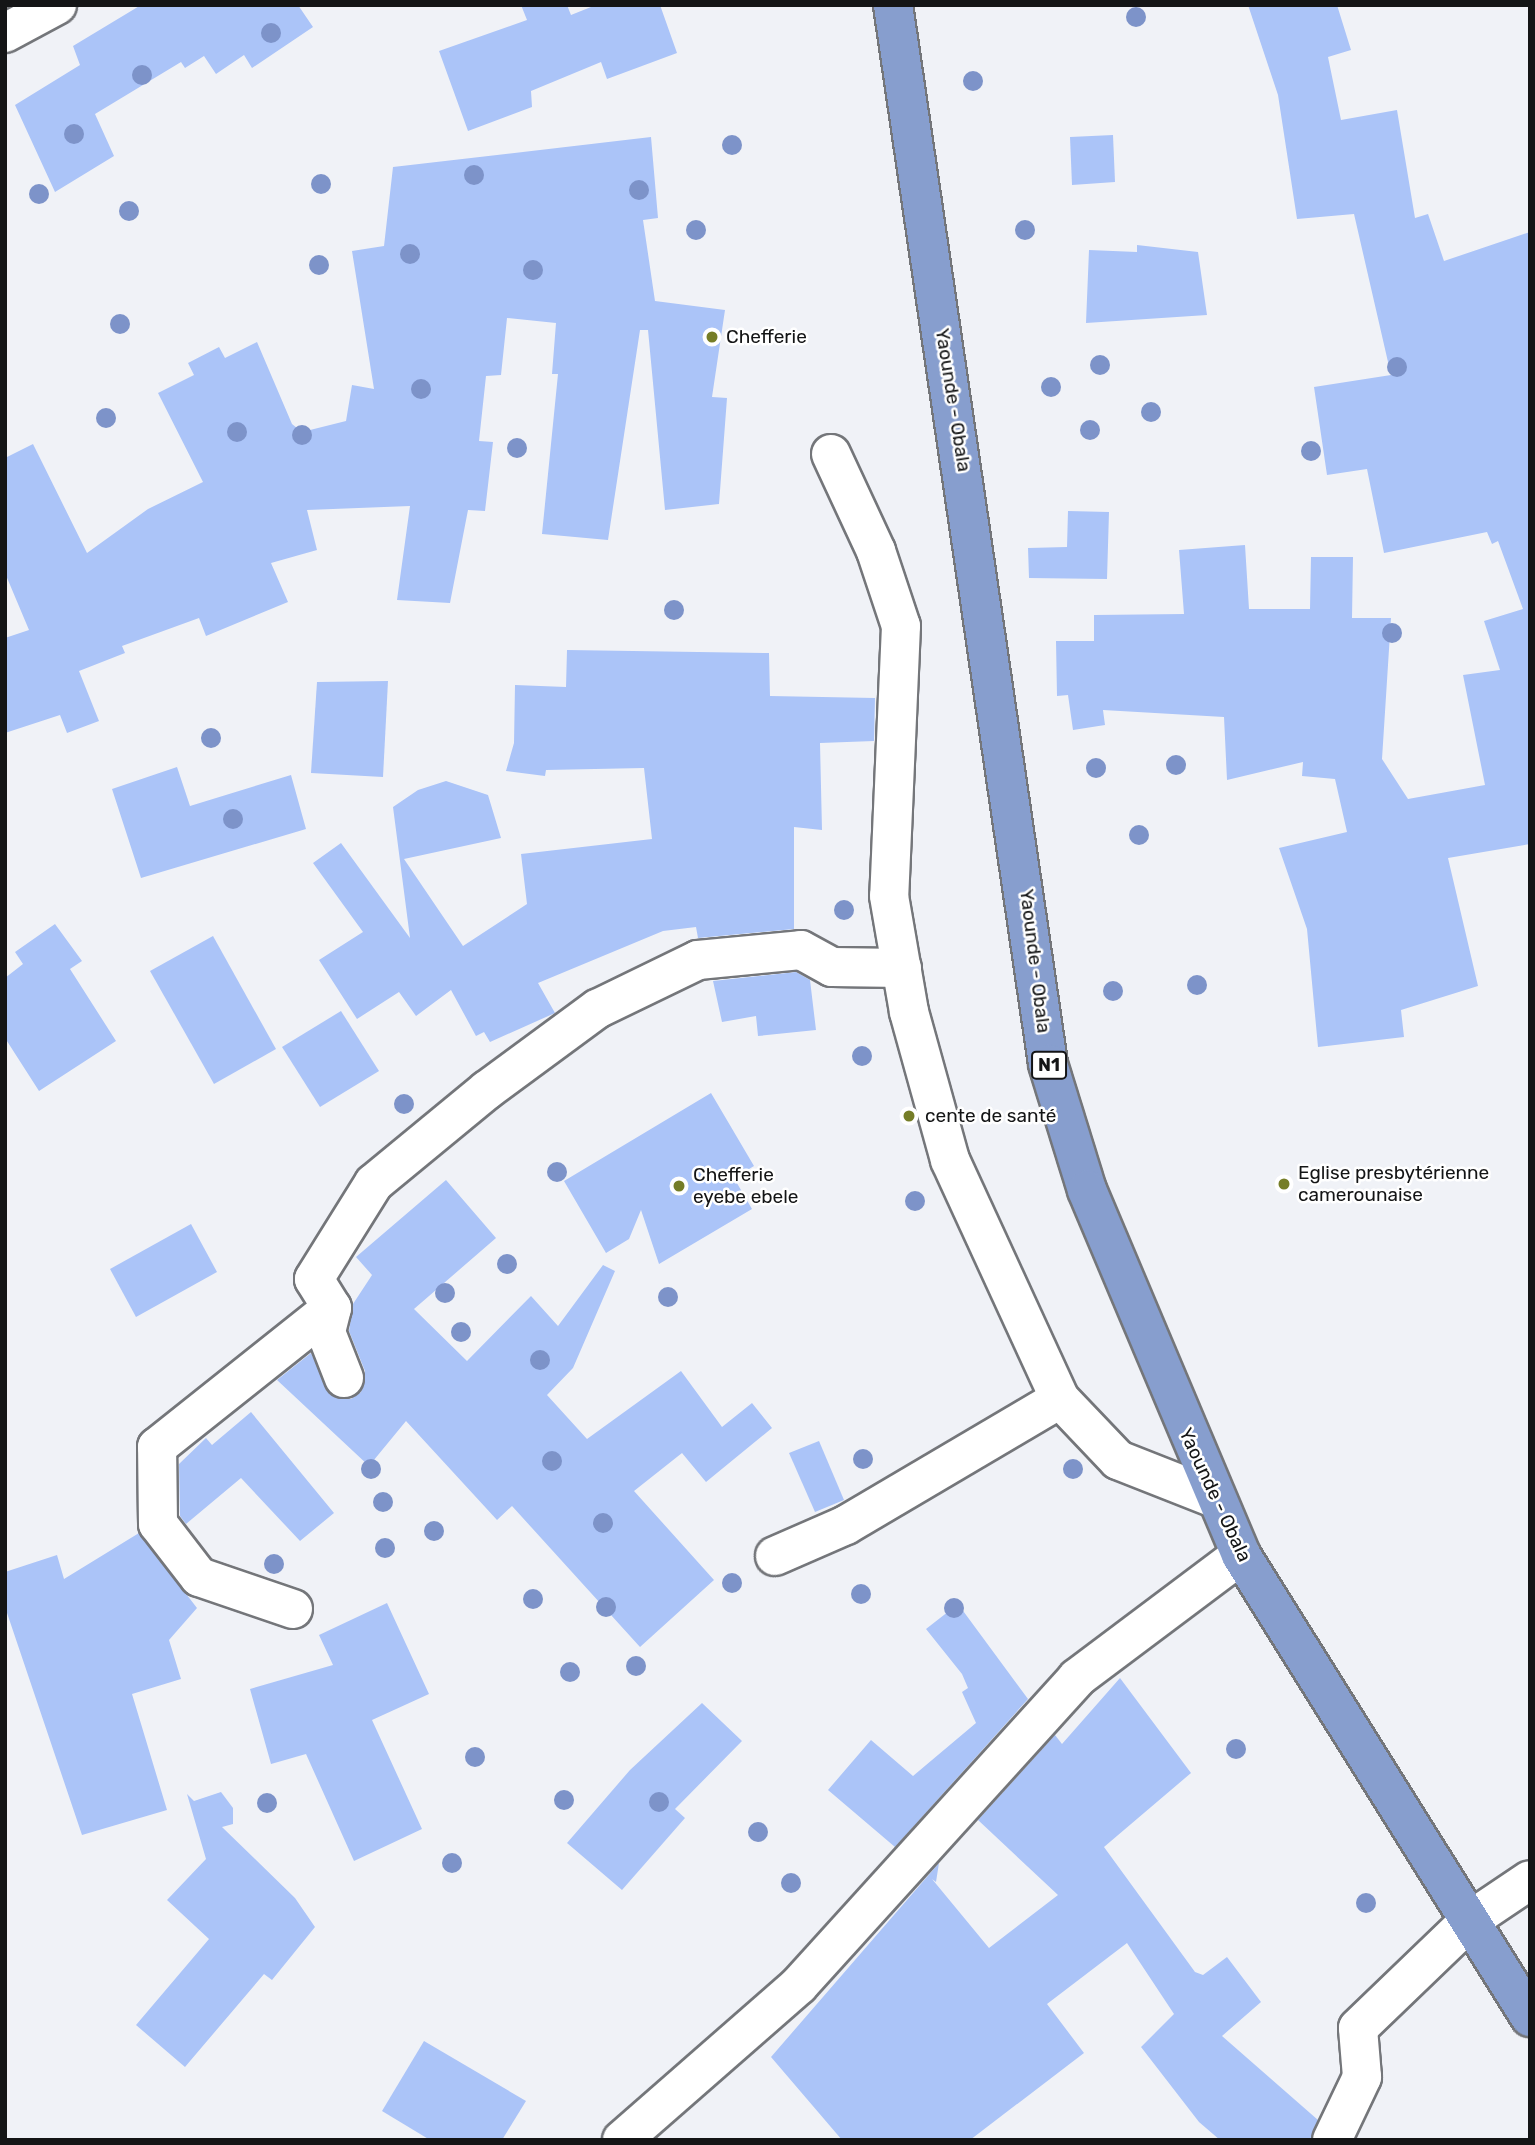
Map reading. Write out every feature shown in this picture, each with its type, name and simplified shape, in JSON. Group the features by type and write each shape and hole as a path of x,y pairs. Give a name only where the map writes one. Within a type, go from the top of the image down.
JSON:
{"highway":[{"name":"Yaounde - Obala","path":"892,5 1048,1064 1087,1190 1212,1497 1241,1555 1530,2017"}],"street":[{"path":"5,33 57,5"},
{"path":"831,454 876,551 901,626 889,896 902,968 950,1160 1060,1399 1118,1460 1212,1497"},
{"path":"344,1378 326,1332 332,1308 314,1279 374,1183 597,1009 698,960 801,950 832,967 902,968"},
{"path":"293,1609 199,1577 158,1524 157,1447 332,1308"},
{"path":"775,1556 846,1525 1060,1399"},
{"path":"622,2140 799,1985 1077,1678 1241,1555"},
{"path":"1332,2140 1363,2077 1358,2028 1469,1921 1530,1880"}],"building":[{"path":"141,5 298,5 313,27 252,68 244,55 216,74 204,56 185,68 181,62 95,114 114,156 55,192 15,105 80,65 73,46"},
{"path":"521,5 567,5 571,15 596,5 660,5 677,53 607,79 601,62 531,91 532,107 468,131 439,51 527,20"},
{"path":"1248,5 1337,5 1351,50 1328,57 1341,120 1397,110 1415,218 1428,214 1444,261 1530,232 1530,844 1448,858 1478,986 1401,1010 1404,1037 1318,1047 1307,929 1279,848 1347,832 1335,779 1302,776 1303,762 1227,780 1224,717 1103,710 1105,725 1073,730 1068,695 1057,696 1056,641 1094,641 1094,615 1184,614 1179,550 1245,545 1249,609 1310,609 1311,557 1353,557 1352,618 1391,618 1382,759 1408,799 1485,785 1463,675 1500,670 1484,621 1523,609 1498,541 1492,544 1487,532 1384,553 1367,469 1327,475 1314,387 1391,375 1354,214 1297,219 1278,95"},
{"path":"1113,135 1115,182 1072,185 1070,137"},
{"path":"651,137 658,218 643,220 655,301 725,310 712,397 727,398 719,504 665,510 648,330 640,330 608,540 542,534 558,374 552,374 556,323 507,318 501,375 486,376 479,441 493,442 485,511 468,510 450,603 397,600 410,506 307,510 317,550 271,563 288,602 206,636 199,618 122,646 125,653 79,671 99,721 67,733 60,715 5,733 5,638 29,630 5,573 5,458 33,444 87,553 148,509 203,482 158,393 194,375 188,363 219,347 225,358 257,342 292,424 302,432 346,421 352,385 374,389 352,251 384,246 393,167"},
{"path":"1137,245 1198,252 1207,315 1086,323 1089,250 1137,252"},
{"path":"1068,511 1109,512 1107,579 1029,578 1028,548 1067,547"},
{"path":"567,650 769,653 770,696 875,698 874,741 820,743 822,830 794,827 794,929 698,938 696,927 663,931 538,983 555,1013 490,1042 484,1032 476,1036 451,990 416,1016 399,992 357,1019 319,960 363,932 313,863 341,843 410,938 393,807 418,790 446,781 488,795 501,838 404,859 463,946 527,904 521,854 652,839 644,768 546,770 545,776 506,771 514,743 515,685 566,687"},
{"path":"388,681 383,777 311,773 317,682"},
{"path":"177,767 190,806 291,775 306,829 141,878 112,789"},
{"path":"55,924 82,961 70,969 116,1041 39,1091 5,1038 5,978 23,964 15,952"},
{"path":"213,936 276,1049 214,1084 150,971"},
{"path":"796,972 810,980 816,1030 758,1036 756,1016 722,1022 713,981"},
{"path":"341,1011 379,1071 320,1107 282,1047"},
{"path":"711,1093 754,1166 734,1178 752,1209 659,1264 641,1210 629,1239 606,1253 564,1181"},
{"path":"446,1180 496,1238 414,1309 467,1361 531,1296 558,1326 603,1265 615,1271 573,1368 547,1395 587,1439 681,1371 722,1427 752,1403 772,1428 706,1482 682,1453 634,1491 714,1580 640,1647 512,1506 497,1520 406,1421 369,1466 277,1380 311,1353 331,1395 351,1399 361,1392 365,1371 349,1331 353,1304 372,1275 356,1257"},
{"path":"191,1224 217,1272 136,1317 110,1269"},
{"path":"251,1412 334,1513 300,1541 241,1478 186,1524 180,1516 179,1464 206,1438 212,1445"},
{"path":"819,1441 844,1500 815,1512 789,1453"},
{"path":"139,1533 197,1608 169,1640 181,1679 132,1694 167,1810 82,1835 5,1607 5,1572 57,1555 64,1579"},
{"path":"387,1603 429,1694 372,1720 422,1829 354,1861 306,1754 271,1764 250,1689 333,1665 319,1635"},
{"path":"958,1604 1028,1699 895,1847 828,1790 871,1740 913,1776 976,1723 962,1692 968,1688 962,1674 926,1629"},
{"path":"1120,1678 1191,1773 1104,1847 1195,1972 1203,1975 1227,1957 1261,2002 1222,2036 1318,2120 1310,2140 1220,2140 1199,2122 1141,2047 1174,2014 1127,1943 1047,2004 1084,2053 970,2140 842,2140 771,2057 939,1863 936,1882 932,1879 989,1948 1058,1895 978,1820 1055,1735 1062,1744"},
{"path":"702,1703 742,1741 675,1809 685,1818 622,1890 567,1843 630,1770"},
{"path":"221,1792 233,1808 233,1824 222,1827 295,1898 315,1927 272,1980 264,1974 185,2067 136,2025 209,1939 167,1900 206,1859 187,1794 194,1801"},
{"path":"424,2041 526,2101 502,2140 430,2140 382,2111"}],"place":[{"name":"Chefferie","path":"712,337"},
{"name":"cente de santé","path":"909,1116"},
{"name":"Eglise presbytérienne camerounaise","path":"1284,1184"},
{"name":"Chefferie eyebe ebele","path":"679,1186"}]}
